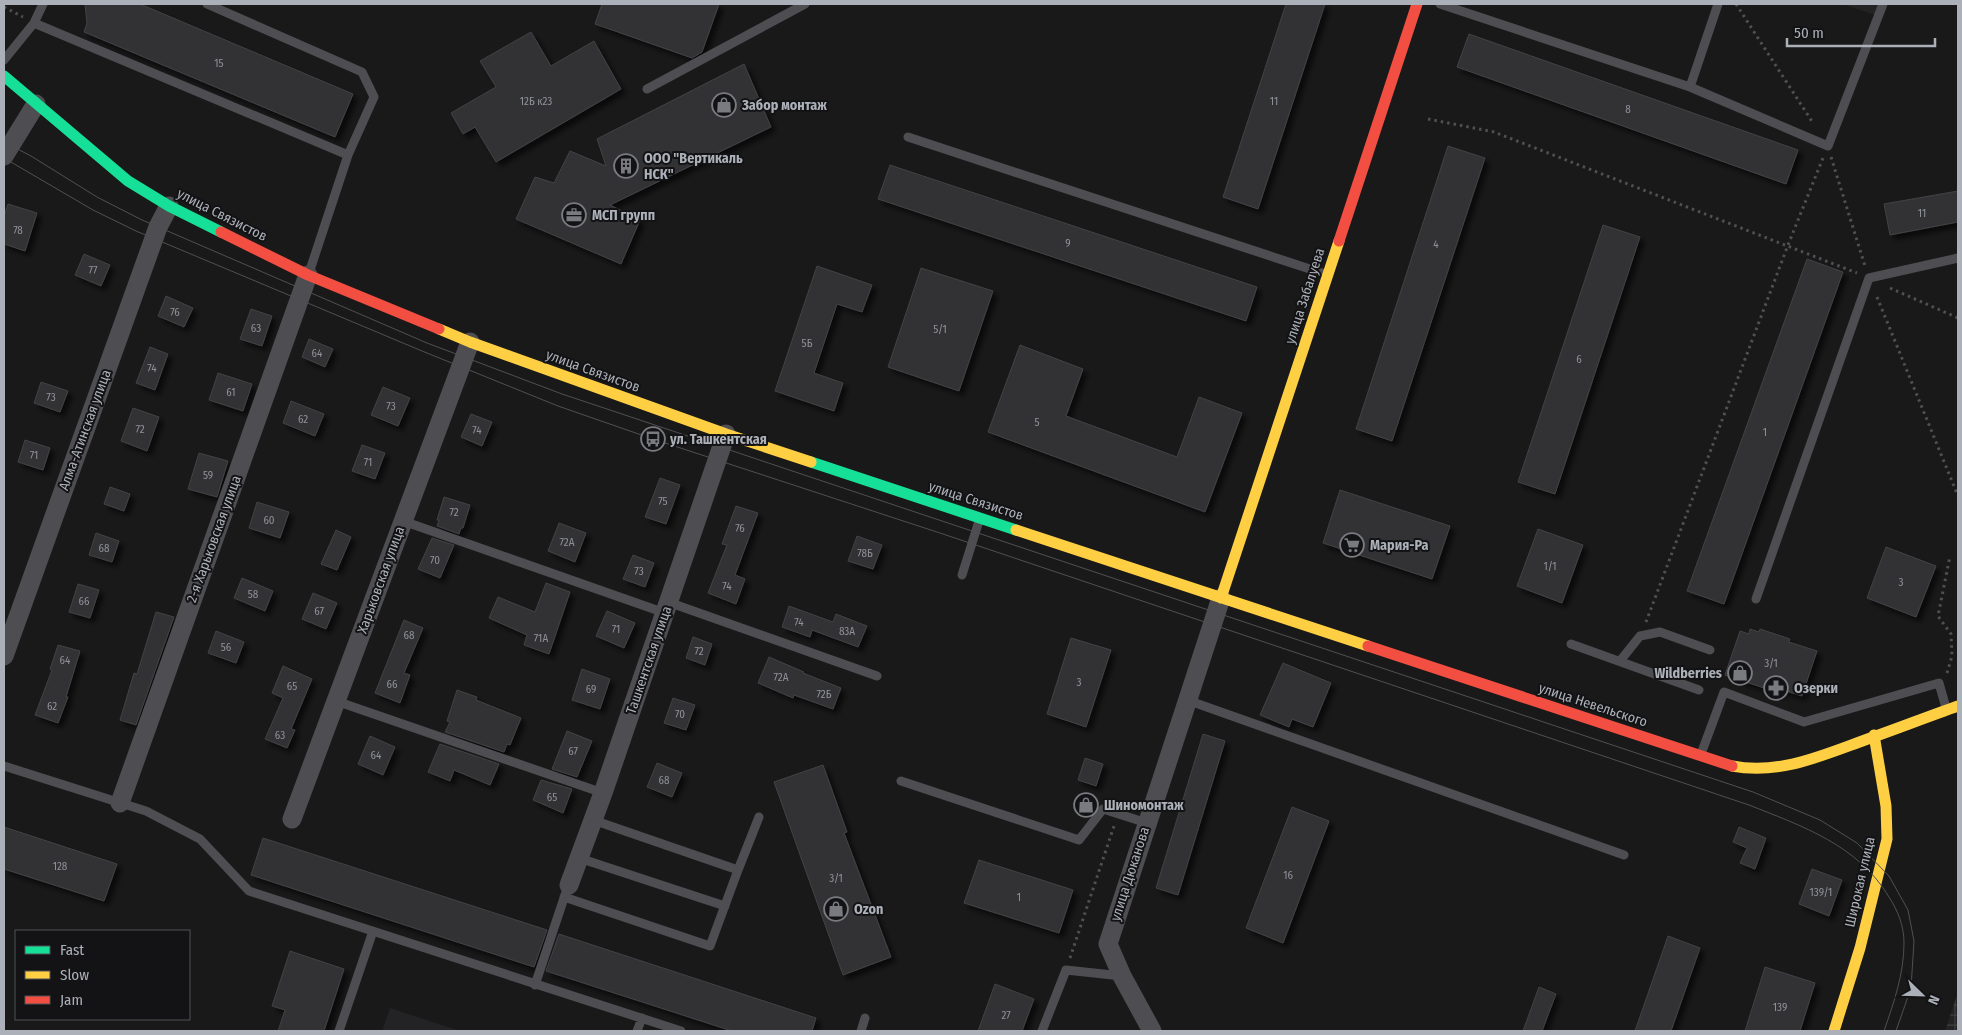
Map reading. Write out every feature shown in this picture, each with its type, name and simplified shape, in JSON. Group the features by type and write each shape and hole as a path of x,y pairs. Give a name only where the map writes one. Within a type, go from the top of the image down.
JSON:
{"street":[{"name":"улица Забалуева","path":"1221,598 1417,4"},
{"name":"улица Связистов","path":"4,76 128,181 169,206 308,275 470,342 726,434 1221,598"},
{"path":"4,156 36,104"},
{"name":"Алма-Атинская улица","path":"4,656 158,226 169,206"},
{"name":"2-я Харьковская улица","path":"120,803 308,275"},
{"name":"Харьковская улица","path":"292,819 470,342"},
{"name":"Ташкентская улица","path":"567,891 603,793 726,434"},
{"name":"улица Дюканова","path":"1152,1031 1122,976 1108,944 1221,598"},
{"name":"улица Невельского","path":"1221,598 1700,756 1749,769 1775,768 1807,760 1958,706"},
{"name":"Широкая улица","path":"1834,1031 1860,948 1887,839 1886,806 1874,735"}],"lane":[{"path":"4,60 34,23 43,4"},
{"path":"207,4 362,72 374,97 348,155 308,275"},
{"path":"647,88 805,4"},
{"path":"1440,4 1690,87 1828,146 1883,4"},
{"path":"1690,87 1718,4"},
{"path":"34,23 348,155"},
{"path":"908,137 1327,275"},
{"path":"1756,598 1869,278 1958,258"},
{"path":"962,575 980,518"},
{"path":"403,521 877,676"},
{"path":"1620,661 1640,636 1660,632 1710,650"},
{"path":"1571,644 1699,690"},
{"path":"1700,756 1724,692 1804,722 1939,684 1946,710"},
{"path":"1187,700 1624,855"},
{"path":"336,701 603,793"},
{"path":"4,766 146,811 200,839 249,891 681,1031"},
{"path":"901,781 1079,840 1103,809 1147,823"},
{"path":"535,985 567,891 710,946 760,817"},
{"path":"593,820 738,870"},
{"path":"579,858 725,906"},
{"path":"339,1031 373,931"},
{"path":"1042,1031 1066,970 1122,976"},
{"path":"637,1031 642,1018"},
{"path":"861,1031 865,1018"}],"path":[{"path":"1736,4 1828,146 1869,278 1958,496"},
{"path":"4,7 34,23"},
{"path":"1428,119 1494,132 1788,245"},
{"path":"1640,636 1788,245 1828,146"},
{"path":"1939,684 1947,672 1952,656 1951,634 1938,616 1950,556"},
{"path":"1066,970 1118,814"}],"shaded area":[{"path":"1843,4 1880,4 1875,15"},
{"path":"1958,992 1958,1031 1945,1031"},
{"path":"390,1008 460,1031 382,1031"}],"building":[{"path":"85,4 140,4 353,94 335,137 84,32 87,23"},
{"path":"602,4 719,4 702,52 692,58 595,24"},
{"path":"1286,4 1325,4 1258,209 1223,197"},
{"path":"531,32 551,66 594,41 621,89 496,162 475,127 463,134 451,113 496,87 480,61"},
{"path":"1469,34 1798,150 1786,184 1457,67"},
{"name":"ООО \"Вертикаль НСК\"","path":"744,64 771,127 610,205 640,220 621,264 516,219 535,177 554,183 570,151 606,166 597,139"},
{"path":"1448,146 1485,158 1392,441 1356,429"},
{"path":"890,165 1257,287 1246,321 878,199"},
{"path":"1958,191 1958,222 1890,235 1884,204"},
{"path":"8,204 37,213 25,251 4,244 4,216"},
{"path":"1603,225 1640,237 1555,494 1518,482"},
{"path":"84,254 110,265 101,286 75,275"},
{"path":"1807,259 1843,272 1724,604 1687,591"},
{"path":"817,266 872,285 862,312 837,304 814,373 843,383 834,411 775,391"},
{"path":"921,268 993,291 959,391 888,367"},
{"path":"166,296 193,308 184,327 158,316"},
{"path":"251,309 272,316 262,346 240,339"},
{"path":"309,339 333,349 325,367 302,357"},
{"path":"1020,345 1083,369 1066,416 1177,457 1199,397 1242,413 1205,512 988,432"},
{"path":"150,347 168,354 155,390 136,383"},
{"path":"218,373 252,384 243,411 209,400"},
{"path":"41,382 68,391 60,412 34,403"},
{"path":"383,387 410,398 398,426 371,415"},
{"path":"291,401 324,414 315,436 283,423"},
{"path":"133,408 159,417 147,451 121,441"},
{"path":"471,414 492,422 482,446 461,437"},
{"path":"25,440 50,448 43,470 18,462"},
{"path":"362,445 385,453 375,479 352,471"},
{"path":"199,453 228,461 217,497 188,489"},
{"path":"660,478 680,485 666,524 645,517"},
{"path":"110,487 130,494 124,511 104,504"},
{"path":"1340,490 1450,526 1432,579 1323,543"},
{"path":"444,497 470,505 463,528 461,528 459,534 437,526"},
{"path":"257,502 289,512 280,538 249,528"},
{"path":"736,506 758,513 735,575 745,579 736,604 708,593 727,545 722,544"},
{"path":"559,523 586,533 575,562 548,551"},
{"path":"1538,529 1583,545 1562,603 1517,586"},
{"path":"336,530 351,537 337,570 321,564"},
{"path":"96,533 119,541 112,562 89,555"},
{"path":"857,536 882,545 873,569 848,561"},
{"path":"432,538 454,545 440,578 418,569"},
{"path":"1886,547 1936,566 1916,617 1867,598"},
{"path":"633,555 654,563 645,587 623,579"},
{"path":"242,578 273,591 265,611 234,598"},
{"path":"546,583 570,592 549,654 524,645 527,635 489,618 498,597 535,612"},
{"path":"78,584 99,590 90,618 69,612"},
{"path":"313,593 337,603 326,629 302,619"},
{"path":"789,606 833,622 836,614 867,626 858,647 812,630 810,637 782,627"},
{"path":"607,611 635,623 624,648 596,636"},
{"path":"156,612 174,617 136,725 120,720 134,673 137,674"},
{"path":"404,620 423,628 404,673 410,675 400,703 375,693"},
{"path":"1750,629 1759,632 1760,629 1790,639 1789,642 1817,651 1802,696 1783,690 1782,694 1725,675 1740,631 1749,634"},
{"path":"216,631 244,642 236,663 208,653"},
{"path":"693,637 712,644 705,665 686,658"},
{"path":"1071,638 1111,650 1086,727 1047,714"},
{"path":"58,645 80,651 66,697 68,697 58,723 35,715 52,670 50,669"},
{"path":"769,657 841,688 833,709 794,695 793,698 758,683"},
{"path":"1283,663 1331,683 1313,727 1292,719 1289,727 1260,715"},
{"path":"283,666 312,679 291,729 295,730 287,748 265,739 283,698 272,693"},
{"path":"582,669 610,679 600,709 572,700"},
{"path":"457,690 477,697 476,700 521,718 510,745 507,744 504,752 445,732 450,722 447,721"},
{"path":"673,698 695,705 686,730 664,723"},
{"path":"567,731 592,741 577,777 552,769"},
{"path":"1203,734 1225,741 1178,895 1156,888"},
{"path":"370,736 395,747 383,775 358,764"},
{"path":"440,744 499,764 490,785 454,770 450,781 428,772"},
{"path":"1085,758 1103,764 1096,786 1078,780"},
{"path":"657,763 682,773 672,797 647,787"},
{"path":"823,765 847,832 844,833 891,957 843,975 774,782"},
{"path":"541,780 572,789 563,813 533,800"},
{"path":"1292,807 1329,821 1283,943 1246,928"},
{"path":"4,827 117,864 104,901 4,869"},
{"path":"1739,827 1766,838 1755,869 1740,863 1747,848 1733,842"},
{"path":"263,838 547,930 534,967 251,875"},
{"path":"979,860 1073,890 1059,933 964,903"},
{"path":"1812,869 1842,880 1829,916 1799,904"},
{"path":"559,934 816,1018 812,1031 732,1031 546,971"},
{"path":"1668,936 1700,948 1671,1031 1635,1031"},
{"path":"290,951 344,969 324,1031 278,1031 285,1010 272,1006"},
{"path":"1765,967 1815,983 1800,1031 1745,1031"},
{"path":"995,984 1034,999 1022,1031 978,1031"},
{"path":"1539,987 1556,994 1542,1031 1523,1031"}],"tram line":[{"path":"4,142 31,156 97,197 142,220 427,343 562,394 1753,792 1820,820 1857,843 1889,876 1908,910 1914,941 1911,988 1896,1031"},
{"path":"4,158 93,210 136,231 558,406 1749,805 1789,821 1827,839 1862,864 1889,897 1900,919 1904,937 1904,954 1895,999 1884,1031"}],"traffic: fast":[{"path":"4,76 128,181 169,206 221,232"},
{"path":"811,462 1016,530"}],"traffic: slow":[{"path":"1221,598 1339,241"},
{"path":"439,329 470,342 726,434 811,462"},
{"path":"1016,530 1368,646"},
{"path":"1732,766 1766,768 1816,758 1958,706"},
{"path":"1834,1031 1860,948 1887,839 1886,806 1874,735"}],"traffic: jam":[{"path":"1339,241 1417,4"},
{"path":"221,232 308,275 439,329"},
{"path":"1368,646 1732,766"}],"place":[{"name":"Забор монтаж","path":"724,105"},
{"name":"ООО \"Вертикаль НСК\"","path":"626,166"},
{"name":"МСП групп","path":"574,215"},
{"name":"ул. Ташкентская","path":"653,439"},
{"name":"Мария-Ра","path":"1352,545"},
{"name":"Wildberries","path":"1740,673"},
{"name":"Озерки","path":"1776,688"},
{"name":"Шиномонтаж","path":"1086,805"},
{"name":"Ozon","path":"836,909"}]}
